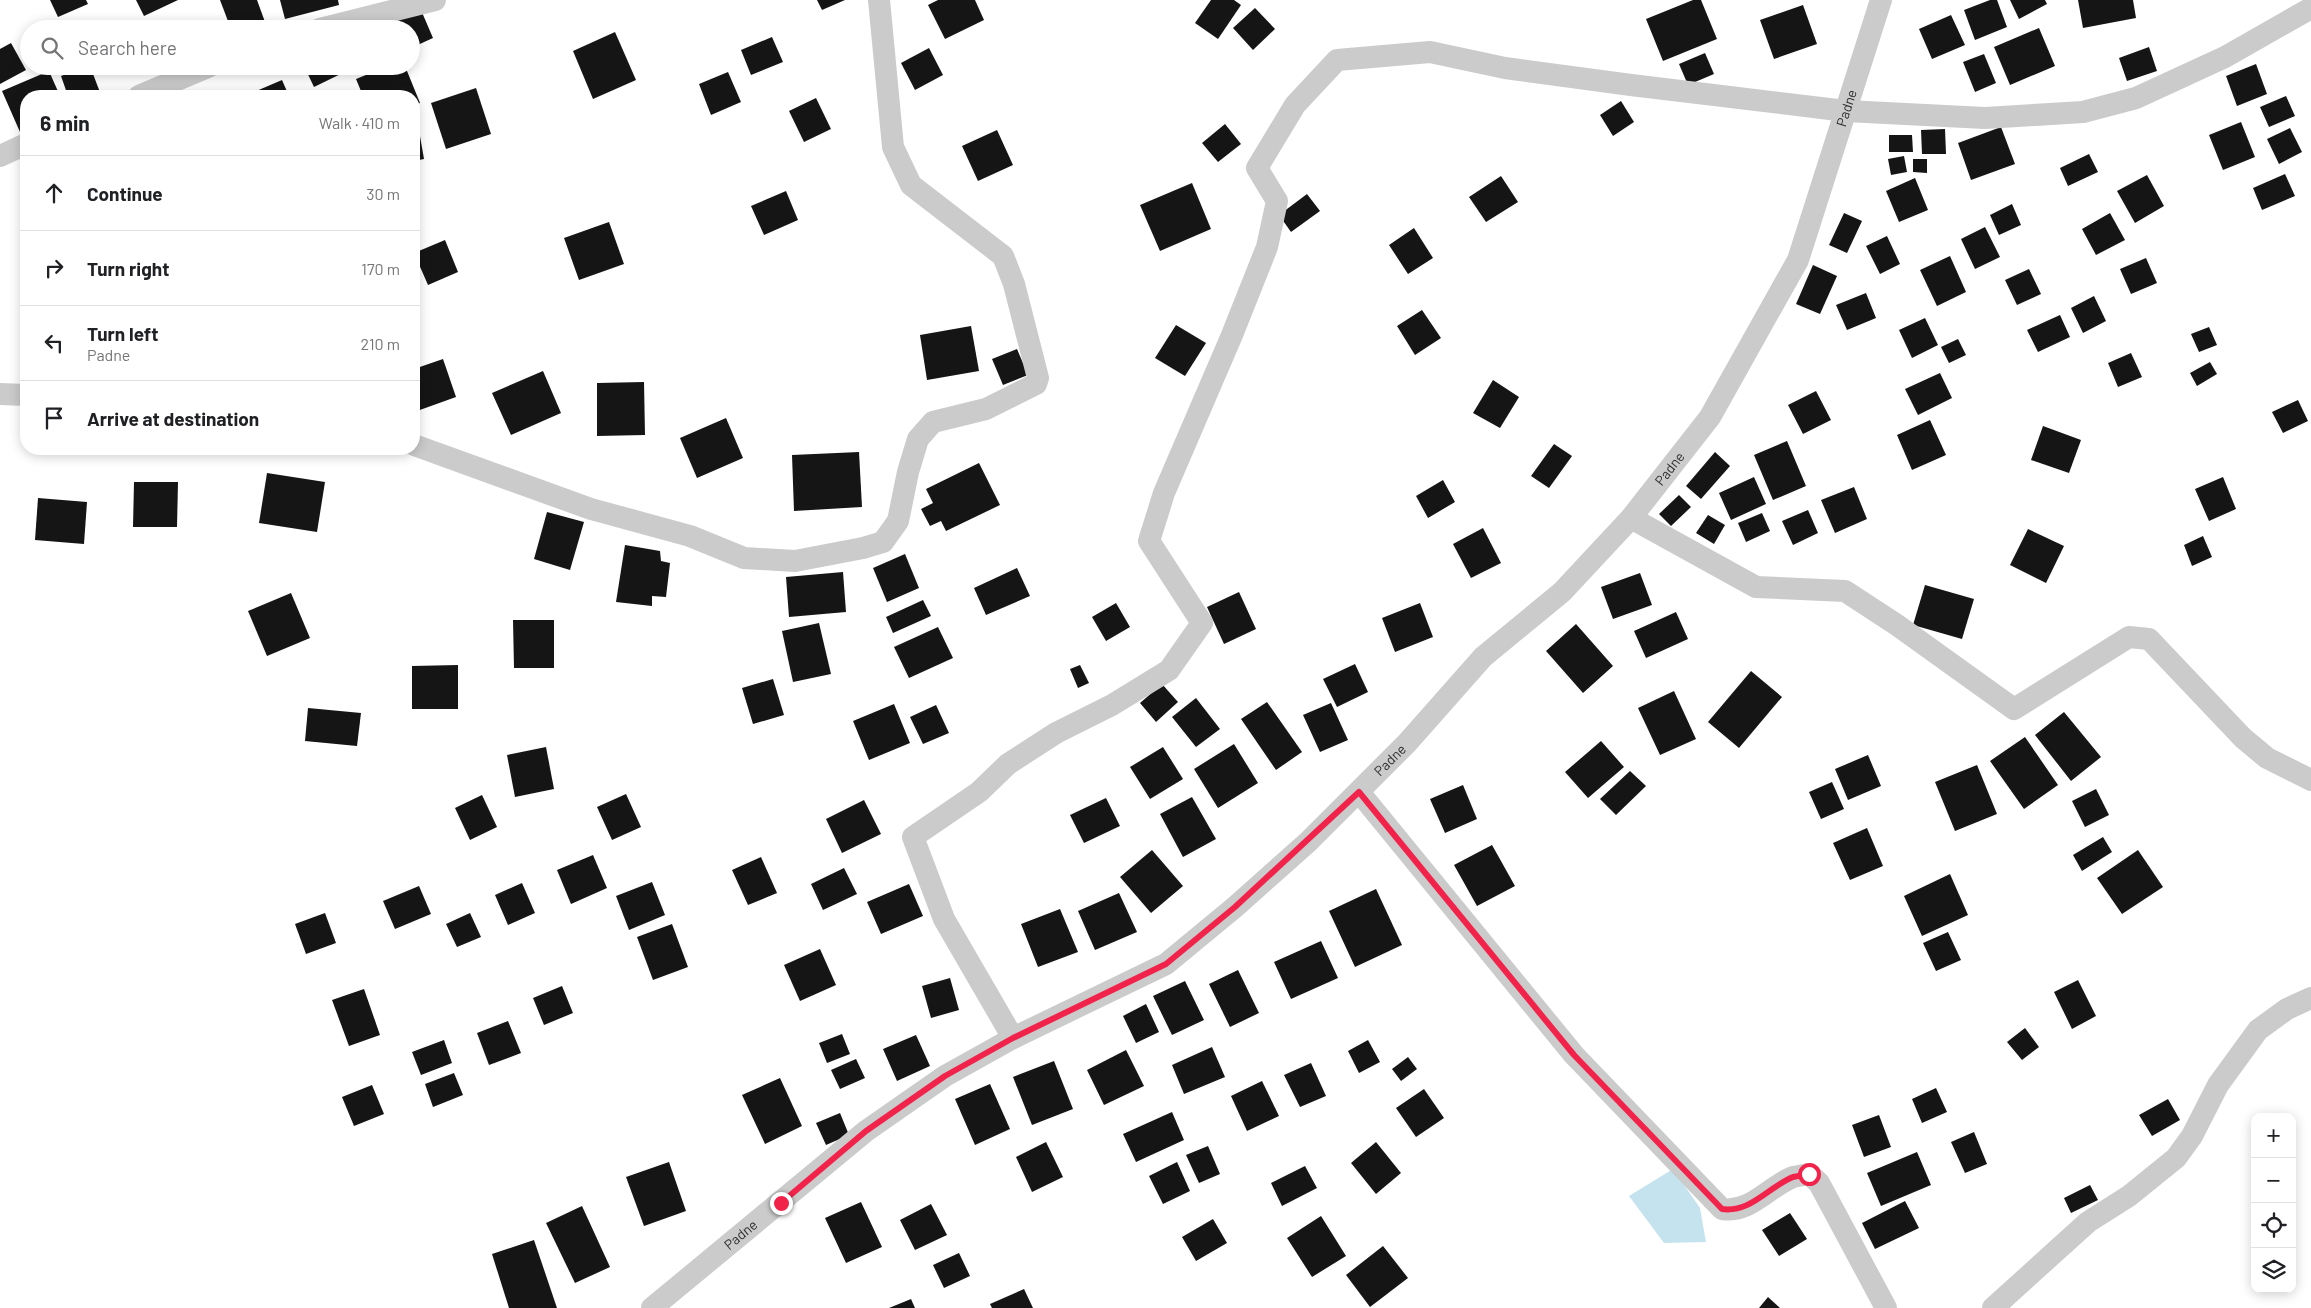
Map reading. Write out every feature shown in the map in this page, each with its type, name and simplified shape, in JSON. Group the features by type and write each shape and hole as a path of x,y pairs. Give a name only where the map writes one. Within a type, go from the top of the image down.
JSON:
{"street":[{"path":"356,20 435,0"},
{"path":"420,448 590,509 690,536 744,558 795,561 863,548 883,542 898,521 908,472 918,438 933,422 986,409 1036,384 1038,378 1014,284 1003,256 911,185 893,147 879,0"},
{"name":"Padne","path":"652,1308 866,1131 945,1076 1013,1038 1166,964 1235,907 1359,792 1407,743 1483,657 1562,592 1631,518 1710,417 1798,260 1881,0"},
{"path":"1013,1038 944,919 912,837 979,792 1016,759 1056,733 1112,705 1169,670 1202,623 1149,541 1164,493 1232,335 1267,247 1277,200 1257,168 1295,105 1337,60 1430,52 1506,68 1846,111 1985,118 2083,112 2136,98 2225,57 2311,8"},
{"path":"153,90 189,75"},
{"path":"0,156 20,147"},
{"path":"0,394 20,396"},
{"path":"1631,518 1756,587 1845,591 1897,624 2014,709 2129,637 2149,639 2243,738 2268,758 2311,780"},
{"path":"1359,792 1574,1055 1722,1209 1732,1211 1748,1205 1793,1177 1809,1174 1819,1183 1886,1308"},
{"path":"1993,1308 2088,1222 2129,1196 2176,1158 2192,1136 2218,1085 2258,1030 2287,1008 2311,998"}],"water":[{"path":"1673,1169 1700,1208 1706,1242 1664,1243 1629,1196"}],"building":[{"path":"50,0 86,0 88,4 58,17"},
{"path":"136,0 178,0 144,16"},
{"path":"220,0 257,0 264,20 228,20"},
{"path":"280,0 338,0 339,5 285,19"},
{"path":"817,0 845,0 822,10"},
{"path":"938,0 975,0 984,20 945,39 928,5"},
{"path":"1211,0 1234,0 1241,5 1218,39 1195,23"},
{"path":"1693,0 1701,0 1717,39 1663,61 1646,19"},
{"path":"1990,0 1997,0 2007,27 1975,40 1964,10"},
{"path":"2010,0 2045,0 2047,4 2019,19"},
{"path":"2078,0 2133,0 2136,18 2083,28"},
{"path":"1803,5 1817,44 1774,59 1760,20"},
{"path":"1255,8 1275,29 1253,50 1233,28"},
{"path":"421,10 433,38 420,44 420,20 398,20"},
{"path":"1951,15 1965,45 1932,59 1919,29"},
{"path":"2039,28 2055,66 2010,85 1994,47"},
{"path":"615,32 636,80 593,99 573,51"},
{"path":"772,37 783,62 751,75 741,50"},
{"path":"11,43 20,59 20,73 0,84 0,49"},
{"path":"2149,47 2157,71 2127,81 2119,58"},
{"path":"929,48 943,75 915,90 901,63"},
{"path":"1705,53 1714,74 1688,85 1679,64"},
{"path":"1984,54 1996,83 1975,92 1963,62"},
{"path":"2256,64 2267,94 2237,106 2226,76"},
{"path":"728,72 741,102 711,115 699,84"},
{"path":"40,75 51,75 57,90 20,90 20,132 2,91"},
{"path":"93,75 99,90 66,90 61,76"},
{"path":"308,75 339,75 314,87"},
{"path":"366,75 409,75 415,90 361,90 356,79"},
{"path":"282,80 286,90 259,90"},
{"path":"476,88 491,134 446,149 431,103"},
{"path":"2286,96 2295,116 2269,127 2260,107"},
{"path":"816,98 831,129 804,142 789,111"},
{"path":"1621,101 1634,122 1613,136 1600,115"},
{"path":"2241,122 2255,157 2223,170 2209,135"},
{"path":"1225,124 1241,144 1218,162 1202,143"},
{"path":"2001,127 2015,164 1971,180 1958,143"},
{"path":"2290,128 2302,152 2279,164 2267,139"},
{"path":"1945,129 1946,154 1922,154 1921,130"},
{"path":"997,130 1013,165 978,181 962,146"},
{"path":"1889,135 1912,135 1913,152 1889,152"},
{"path":"420,136 424,159 420,160"},
{"path":"2089,154 2098,172 2068,186 2060,168"},
{"path":"1904,156 1907,172 1891,175 1888,159"},
{"path":"1913,159 1927,159 1927,173 1913,172"},
{"path":"2285,174 2295,196 2262,210 2253,188"},
{"path":"2147,175 2164,206 2135,223 2117,191"},
{"path":"1501,176 1518,202 1486,222 1469,197"},
{"path":"1915,178 1928,210 1899,222 1886,191"},
{"path":"1192,183 1211,229 1160,251 1140,205"},
{"path":"786,191 798,220 764,235 751,206"},
{"path":"1307,194 1320,211 1291,232 1279,215"},
{"path":"2012,204 2021,225 1999,235 1990,215"},
{"path":"1844,213 1862,221 1847,253 1829,245"},
{"path":"2110,213 2125,240 2096,255 2082,229"},
{"path":"609,222 624,264 579,280 564,238"},
{"path":"1985,227 2000,257 1975,269 1961,239"},
{"path":"1414,228 1433,258 1408,274 1389,245"},
{"path":"1887,236 1900,264 1880,274 1866,246"},
{"path":"445,240 458,272 428,285 420,267 420,250"},
{"path":"1950,256 1966,292 1937,306 1920,270"},
{"path":"2146,258 2157,283 2131,294 2120,269"},
{"path":"1813,265 1837,276 1820,314 1796,304"},
{"path":"2029,269 2041,294 2017,305 2005,280"},
{"path":"1866,293 1876,318 1847,330 1836,305"},
{"path":"2094,296 2106,321 2083,333 2071,308"},
{"path":"1422,310 1441,338 1415,355 1397,326"},
{"path":"2060,315 2070,337 2038,352 2027,330"},
{"path":"1925,318 1938,345 1912,358 1899,330"},
{"path":"1176,325 1206,343 1185,376 1155,358"},
{"path":"971,326 979,371 927,380 920,335"},
{"path":"2209,327 2217,345 2199,352 2191,334"},
{"path":"1958,339 1966,355 1949,363 1941,347"},
{"path":"1017,349 1028,375 1003,385 992,359"},
{"path":"2131,353 2142,377 2118,387 2108,363"},
{"path":"443,359 456,397 420,410 420,367"},
{"path":"2210,362 2217,374 2197,386 2190,373"},
{"path":"543,371 561,413 511,435 492,393"},
{"path":"1940,373 1952,398 1918,415 1905,389"},
{"path":"1493,380 1519,397 1500,428 1473,413"},
{"path":"644,382 645,435 597,436 597,383"},
{"path":"1816,391 1831,420 1803,434 1788,405"},
{"path":"2298,400 2308,421 2283,433 2272,412"},
{"path":"726,418 743,458 697,478 680,438"},
{"path":"1930,420 1946,455 1912,470 1897,435"},
{"path":"2043,426 2081,440 2069,473 2031,460"},
{"path":"1787,441 1806,486 1773,500 1754,455"},
{"path":"1554,444 1572,456 1549,488 1531,476"},
{"path":"859,452 862,507 794,511 792,455"},
{"path":"1715,452 1730,466 1701,499 1686,486"},
{"path":"979,463 1000,505 946,531 941,521 930,526 921,509 933,503 926,489"},
{"path":"267,473 325,482 317,532 259,523"},
{"path":"1754,477 1766,504 1731,520 1719,493"},
{"path":"2223,477 2236,509 2209,521 2195,489"},
{"path":"1443,480 1455,502 1428,518 1416,496"},
{"path":"134,482 178,482 177,527 133,527"},
{"path":"1854,487 1867,519 1835,533 1821,500"},
{"path":"1679,495 1691,507 1671,526 1659,514"},
{"path":"38,498 87,502 84,544 35,540"},
{"path":"1808,510 1818,533 1793,545 1782,521"},
{"path":"547,512 584,522 570,570 534,559"},
{"path":"1762,513 1770,531 1746,542 1738,523"},
{"path":"1708,515 1725,525 1714,544 1696,533"},
{"path":"1483,528 1501,563 1471,578 1453,544"},
{"path":"2028,529 2064,546 2046,583 2010,565"},
{"path":"2203,536 2212,557 2192,566 2184,545"},
{"path":"625,545 660,551 661,561 670,563 666,597 652,596 652,606 616,602"},
{"path":"905,554 919,588 887,602 873,568"},
{"path":"1017,568 1030,596 986,615 974,588"},
{"path":"843,572 846,612 789,617 786,577"},
{"path":"1640,573 1652,605 1613,619 1601,587"},
{"path":"1925,585 1974,599 1962,639 1913,625"},
{"path":"1239,592 1256,629 1224,644 1207,607"},
{"path":"291,593 310,638 267,656 248,611"},
{"path":"923,600 931,616 893,633 886,617"},
{"path":"1116,603 1130,627 1106,641 1092,617"},
{"path":"1420,603 1433,637 1395,652 1382,618"},
{"path":"1676,612 1688,639 1646,658 1634,631"},
{"path":"513,620 554,620 554,668 514,668"},
{"path":"819,623 831,674 793,682 782,631"},
{"path":"1576,624 1613,666 1583,693 1546,651"},
{"path":"938,627 953,658 909,678 894,647"},
{"path":"1355,664 1368,692 1337,707 1323,679"},
{"path":"458,665 458,709 412,709 412,666"},
{"path":"1080,665 1089,683 1078,688 1070,669"},
{"path":"1751,671 1782,697 1739,748 1708,722"},
{"path":"773,679 784,715 753,724 742,688"},
{"path":"1162,684 1178,702 1156,722 1140,703"},
{"path":"1674,691 1696,739 1660,755 1638,708"},
{"path":"1196,698 1220,729 1196,747 1172,717"},
{"path":"1267,702 1302,752 1276,770 1241,719"},
{"path":"1331,703 1348,740 1320,752 1303,715"},
{"path":"894,704 910,743 869,760 853,721"},
{"path":"936,705 949,733 923,744 910,717"},
{"path":"308,708 361,713 357,746 305,741"},
{"path":"2064,712 2101,757 2071,781 2035,735"},
{"path":"2025,737 2058,785 2024,809 1990,761"},
{"path":"1601,741 1624,767 1588,798 1565,772"},
{"path":"1234,744 1258,783 1218,808 1194,769"},
{"path":"546,747 554,789 515,797 507,755"},
{"path":"1163,747 1183,779 1150,799 1130,767"},
{"path":"1868,755 1881,786 1848,800 1835,769"},
{"path":"1977,765 1997,814 1955,831 1935,782"},
{"path":"1630,771 1646,786 1616,815 1600,799"},
{"path":"1832,782 1844,809 1821,819 1809,792"},
{"path":"1463,785 1477,819 1445,833 1430,799"},
{"path":"2096,789 2109,815 2085,827 2072,801"},
{"path":"626,794 641,827 612,840 597,807"},
{"path":"482,795 497,827 470,840 455,808"},
{"path":"1192,797 1216,839 1183,857 1160,814"},
{"path":"1106,798 1120,826 1084,843 1070,815"},
{"path":"864,800 881,834 842,853 826,819"},
{"path":"1867,828 1883,866 1850,880 1833,843"},
{"path":"2103,837 2112,852 2082,871 2073,855"},
{"path":"1492,845 1515,886 1477,906 1454,865"},
{"path":"1152,850 1183,886 1151,913 1120,877"},
{"path":"2138,850 2163,887 2122,914 2097,878"},
{"path":"593,855 607,888 571,904 557,870"},
{"path":"761,857 777,893 748,905 732,870"},
{"path":"844,868 857,894 823,910 811,884"},
{"path":"1950,874 1968,915 1922,936 1904,896"},
{"path":"652,882 665,915 629,930 616,896"},
{"path":"522,883 535,913 508,925 495,895"},
{"path":"909,884 923,916 881,934 867,902"},
{"path":"419,886 431,914 395,929 383,901"},
{"path":"1376,889 1402,945 1355,967 1329,911"},
{"path":"1119,893 1137,932 1095,950 1078,911"},
{"path":"1060,909 1078,952 1038,967 1021,924"},
{"path":"325,913 336,943 306,954 295,924"},
{"path":"470,913 481,937 457,947 446,924"},
{"path":"672,924 688,967 653,980 637,937"},
{"path":"1948,932 1961,960 1936,971 1923,943"},
{"path":"1321,941 1338,978 1291,999 1274,962"},
{"path":"820,949 836,985 800,1001 784,965"},
{"path":"1238,970 1259,1013 1230,1027 1209,984"},
{"path":"950,978 959,1010 931,1018 922,986"},
{"path":"2078,980 2096,1016 2072,1029 2054,992"},
{"path":"1185,981 1204,1020 1172,1035 1153,996"},
{"path":"562,986 573,1013 544,1025 533,998"},
{"path":"364,989 380,1035 349,1046 332,1000"},
{"path":"1146,1004 1159,1032 1136,1043 1123,1016"},
{"path":"508,1021 521,1053 489,1065 477,1033"},
{"path":"2025,1028 2039,1047 2022,1060 2007,1042"},
{"path":"842,1034 850,1054 827,1063 819,1043"},
{"path":"916,1035 930,1066 897,1081 883,1049"},
{"path":"444,1040 452,1063 421,1075 412,1052"},
{"path":"1368,1040 1380,1062 1359,1073 1348,1051"},
{"path":"1212,1047 1225,1077 1184,1094 1172,1065"},
{"path":"1126,1050 1144,1086 1104,1105 1087,1070"},
{"path":"1408,1057 1417,1069 1401,1081 1392,1069"},
{"path":"856,1059 865,1078 840,1089 831,1070"},
{"path":"1054,1061 1073,1109 1032,1125 1013,1077"},
{"path":"1311,1063 1326,1096 1300,1107 1284,1075"},
{"path":"454,1073 463,1095 433,1107 425,1084"},
{"path":"780,1078 802,1126 765,1144 742,1095"},
{"path":"1262,1081 1279,1116 1247,1131 1231,1096"},
{"path":"990,1084 1010,1129 975,1145 955,1099"},
{"path":"372,1085 384,1114 354,1126 342,1097"},
{"path":"1936,1088 1947,1112 1922,1123 1912,1099"},
{"path":"1424,1089 1444,1118 1416,1137 1396,1108"},
{"path":"2168,1099 2180,1120 2152,1136 2139,1115"},
{"path":"1172,1112 1184,1140 1136,1162 1123,1134"},
{"path":"840,1113 849,1135 826,1145 816,1123"},
{"path":"1879,1115 1891,1147 1864,1157 1852,1125"},
{"path":"1974,1132 1987,1164 1965,1173 1951,1142"},
{"path":"1046,1142 1063,1177 1032,1192 1016,1157"},
{"path":"1376,1142 1401,1173 1376,1194 1351,1163"},
{"path":"1208,1146 1220,1174 1199,1183 1186,1155"},
{"path":"1917,1152 1931,1185 1881,1206 1867,1173"},
{"path":"669,1162 686,1211 644,1226 626,1177"},
{"path":"1177,1162 1190,1191 1163,1204 1149,1176"},
{"path":"1305,1166 1317,1188 1282,1206 1271,1183"},
{"path":"2090,1185 2098,1200 2071,1213 2064,1198"},
{"path":"1905,1201 1919,1228 1875,1249 1862,1223"},
{"path":"861,1202 882,1247 846,1263 825,1218"},
{"path":"931,1204 947,1235 915,1250 900,1220"},
{"path":"582,1206 610,1267 575,1283 546,1223"},
{"path":"1790,1213 1807,1239 1779,1256 1762,1230"},
{"path":"1321,1216 1346,1256 1312,1277 1287,1238"},
{"path":"1213,1219 1227,1243 1196,1261 1182,1237"},
{"path":"534,1240 557,1308 509,1308 492,1254"},
{"path":"1383,1246 1408,1278 1370,1307 1346,1275"},
{"path":"959,1253 970,1276 944,1288 933,1265"},
{"path":"1024,1289 1033,1308 992,1308 990,1304"},
{"path":"1768,1297 1780,1308 1759,1308"},
{"path":"911,1299 915,1308 889,1308"}],"route":[{"path":"781,1203 866,1131 945,1076 1013,1038 1166,964 1235,907 1308,842 1359,792 1574,1055 1722,1209 1732,1211 1748,1205 1793,1177 1809,1174"}]}
